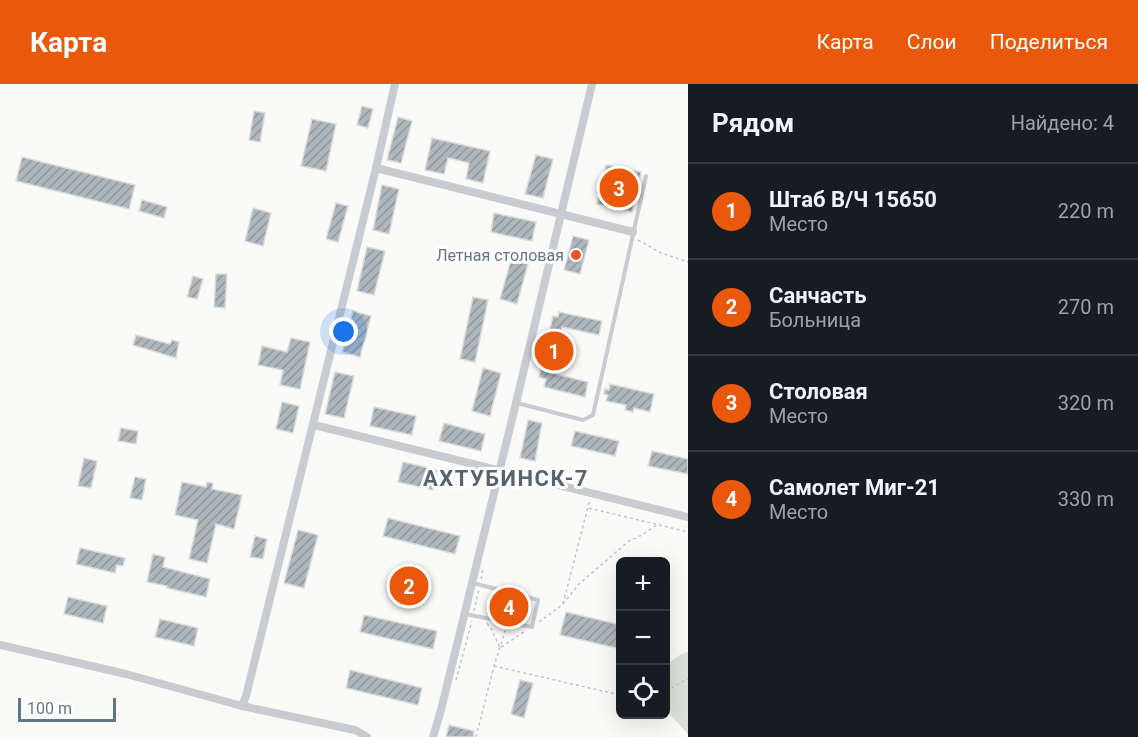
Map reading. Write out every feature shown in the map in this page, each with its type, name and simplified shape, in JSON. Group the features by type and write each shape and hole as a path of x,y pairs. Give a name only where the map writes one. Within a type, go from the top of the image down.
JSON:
{"street":[{"path":"242,706 314,425 396,84"},
{"path":"433,734 464,614 476,584 500,470 592,84"},
{"path":"376,168 632,234"},
{"path":"314,425 688,517"},
{"path":"0,645 173,686 242,706 355,729 367,737"}],"lane":[{"path":"516,403 583,420 593,415 646,176"},
{"path":"464,614 532,627 538,600 476,584"}],"path":[{"path":"632,234 661,253 688,262"},
{"path":"501,488 514,479"},
{"path":"563,604 590,497"},
{"path":"588,508 688,532"},
{"path":"500,648 563,604 579,584 629,541 658,524"},
{"path":"455,685 473,615 476,584 483,569"},
{"path":"483,618 492,630 500,648"},
{"path":"476,737 507,622"},
{"path":"494,666 616,694"},
{"path":"670,689 688,680"}],"shaded area":[{"path":"688,652 688,734 670,714 670,663"}],"building":[{"path":"362,106 373,109 368,128 357,125"},
{"path":"254,111 265,113 260,142 249,140"},
{"path":"398,117 412,121 401,163 387,160"},
{"path":"312,119 336,124 326,171 301,166"},
{"path":"432,138 490,151 483,183 466,179 469,163 448,158 444,174 425,170"},
{"path":"536,155 553,159 543,198 525,194"},
{"path":"22,157 135,185 129,209 16,181"},
{"path":"606,165 641,172 632,212 597,204"},
{"path":"382,185 399,189 389,234 373,230"},
{"path":"142,200 167,207 164,218 139,211"},
{"path":"336,203 348,206 338,242 326,239"},
{"path":"253,208 271,213 263,246 245,241"},
{"path":"494,213 536,222 532,241 491,232"},
{"name":"Летная столовая","path":"573,236 589,240 580,274 564,270"},
{"path":"367,247 385,251 374,295 357,291"},
{"path":"512,256 529,260 517,304 500,299"},
{"path":"216,274 227,274 225,308 214,307"},
{"path":"193,276 203,279 197,299 187,297"},
{"path":"473,297 488,300 475,362 460,359"},
{"path":"353,311 371,316 360,357 342,352"},
{"path":"559,312 602,321 599,335 562,327 559,342 565,344 561,359 554,358 551,373 588,382 585,397 544,387 546,379 539,377 553,316 558,317"},
{"path":"136,335 170,344 172,340 179,342 176,358 133,345"},
{"path":"291,338 310,342 300,389 280,385 283,370 258,365 262,346 287,352"},
{"path":"483,368 501,373 490,416 472,411"},
{"path":"335,372 354,376 344,418 325,414"},
{"path":"610,384 654,394 650,412 634,408 633,412 625,410 626,405 606,401 608,395 604,394 605,389 609,390"},
{"path":"282,402 299,406 293,433 276,429"},
{"path":"374,407 416,416 412,435 370,426"},
{"path":"528,420 542,423 535,461 520,458"},
{"path":"444,423 485,434 481,451 439,441"},
{"path":"121,428 138,431 136,444 118,441"},
{"path":"575,431 619,441 615,456 571,446"},
{"path":"652,451 688,459 688,474 648,466"},
{"path":"84,458 97,461 91,488 78,486"},
{"path":"403,462 438,470 433,490 398,482"},
{"path":"135,477 146,479 142,500 130,498"},
{"path":"182,482 206,487 207,482 213,483 212,489 242,495 234,529 216,524 207,563 189,559 198,520 175,515"},
{"path":"388,518 460,536 455,554 383,536"},
{"path":"298,530 318,535 304,588 284,583"},
{"path":"255,536 267,539 263,559 250,557"},
{"path":"80,548 125,558 123,566 117,565 115,573 76,564"},
{"path":"153,554 165,557 163,567 210,579 206,597 147,582"},
{"path":"68,597 107,606 103,623 64,614"},
{"path":"566,612 616,624 616,648 560,635"},
{"path":"364,615 437,631 433,649 360,632"},
{"path":"160,619 198,628 194,646 155,637"},
{"path":"350,670 422,688 418,705 346,688"},
{"path":"520,680 533,683 524,718 511,714"},
{"path":"449,725 474,731 473,737 446,737"}],"place":[{"name":"Столовая","path":"619,188"},
{"name":"Летная столовая","path":"576,255"},
{"name":"Штаб В/Ч 15650","path":"554,351"},
{"name":"Санчасть","path":"409,586"},
{"name":"Самолет Миг-21","path":"509,607"}],"district":[{"name":"АХТУБИНСК-7","path":"506,478"}]}
